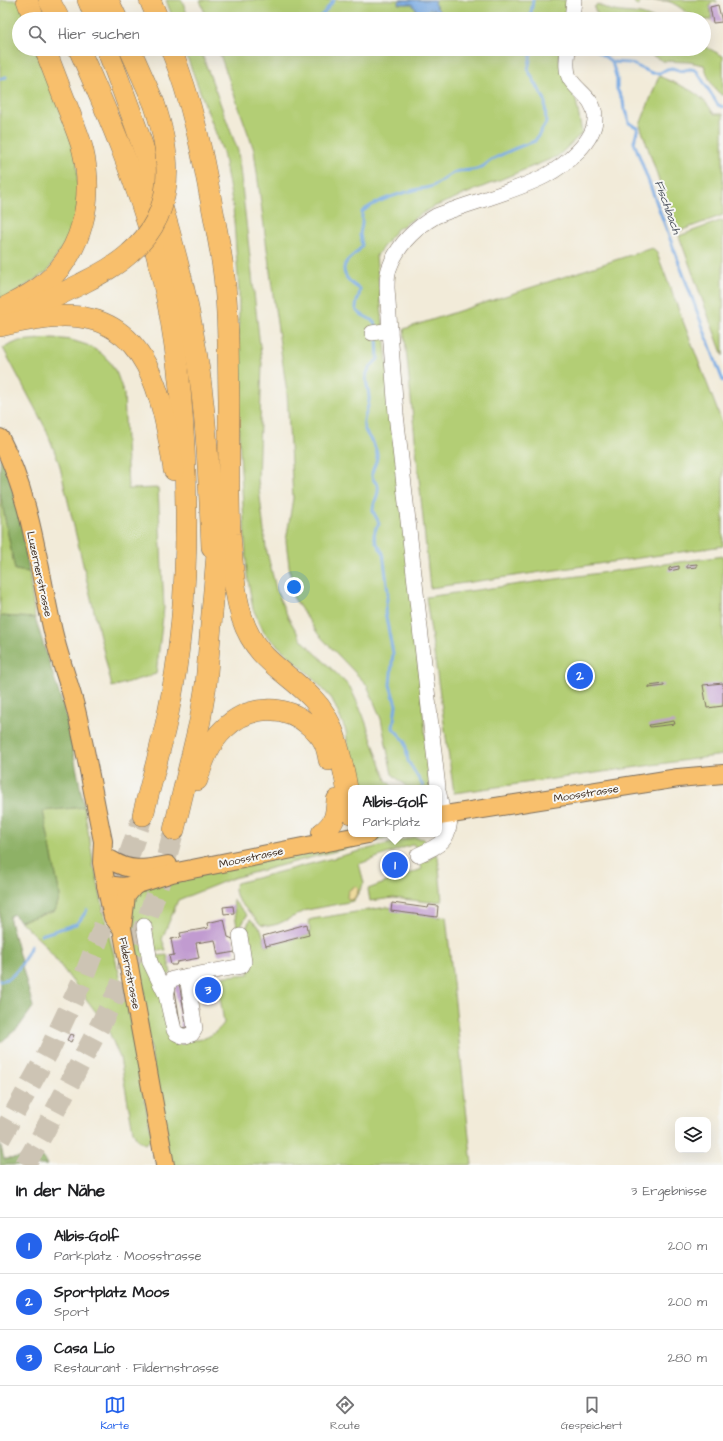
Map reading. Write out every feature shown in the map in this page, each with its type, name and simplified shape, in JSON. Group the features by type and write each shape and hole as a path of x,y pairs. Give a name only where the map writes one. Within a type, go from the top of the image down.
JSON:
{"highway":[{"path":"27,0 31,12"},
{"path":"49,0 55,12"},
{"path":"57,0 62,12"},
{"path":"88,0 93,12"},
{"path":"108,0 114,12"},
{"path":"150,0 155,12"},
{"path":"0,310 34,291 57,271 73,248 83,223 86,209 87,176 83,150 48,56"},
{"path":"79,56 95,85"},
{"path":"82,56 119,142 144,211 157,255 176,348 183,415 187,505 185,584 180,638 167,718 143,815"},
{"path":"110,56 158,188 178,260 192,326 206,429 210,487 214,596"},
{"path":"0,325 112,267 132,252 144,238 160,211 167,185 167,159 163,130 154,103 133,56"},
{"path":"174,56 192,107 204,159 225,287 228,345 229,511 234,581 239,604 243,620 250,637 258,648 274,666 302,688 313,699 331,725 340,754 348,819"},
{"path":"212,205 218,291 220,400 219,535 206,684 178,831 205,756 214,741 223,729 237,718 260,710 275,710 294,715 306,722 319,734 324,741 348,819"},
{"path":"0,325 63,316 84,318 98,321 110,326 123,335 138,349 152,375 168,434 176,486 185,584"},
{"path":"322,833 333,822 336,814 348,819"}],"main road":[{"name":"Luzernerstrasse","path":"0,438 11,458 19,482 52,628 77,713 103,841"},
{"name":"Moosstrasse","path":"442,815 671,780 723,774"},
{"name":"Moosstrasse","path":"111,860 120,866 135,870 162,866 322,833 348,819"},
{"name":"Moosstrasse","path":"113,884 135,885 348,819"},
{"path":"103,841 111,860 113,884"},
{"path":"103,841 102,863 113,884"},
{"name":"Moosstrasse","path":"113,884 162,866"},
{"name":"Fildernstrasse","path":"113,884 165,1165"},
{"path":"122,928 126,896 135,885"}],"lane":[{"path":"573,12 574,0"},
{"path":"438,785 397,422 394,368 381,332 389,270 406,240 416,230 436,216 528,183 546,175 564,163 580,148 589,137 594,126 595,116 592,103 570,78 567,68 568,56"},
{"path":"418,854 438,845 447,837 450,827 442,815"},
{"path":"144,926 150,962 166,995 174,1030 182,1036 192,1034 195,1025 187,976"},
{"path":"166,995 170,981 175,978 242,966 244,962 240,936"}],"green space":[{"path":"0,0 19,0 23,12 12,12 12,56 40,56 77,155 78,221 48,271 0,303"},
{"path":"166,0 182,0 186,12 170,12"},
{"path":"200,0 568,0 566,12 204,12"},
{"path":"633,0 716,0 717,2 711,3 711,12 687,12 667,1 641,2 639,6 636,5"},
{"path":"597,4 613,11 621,12 596,12 594,8"},
{"path":"711,50 723,56 723,96 713,86 704,65 689,62 663,61 653,56 711,56"},
{"path":"187,56 203,56 238,151 262,364 258,480 266,548 277,593 289,619 301,639 350,687 363,715 386,780 391,785 352,785 346,731 332,699 309,674 265,634 253,609 247,574 238,419 239,292 233,207 223,152"},
{"path":"220,56 559,56 574,89 582,133 558,156 431,208 396,230 376,256 431,785 405,785 392,774 381,719 367,685 318,634 293,597 286,541 293,498 287,393 254,150"},
{"path":"659,76 697,94 709,106 714,114 723,114 723,215 677,232 640,125"},
{"path":"723,220 723,356 679,236"},
{"path":"652,248 656,251 723,425 723,546 430,588 404,329"},
{"path":"53,338 71,340 87,345 101,353 110,362 117,374 124,394 128,489 158,488 164,608 156,674 112,687 59,463 46,429 3,348 19,341"},
{"path":"0,457 16,499 29,572 15,570 0,493"},
{"path":"0,493 15,570 29,572 35,618 0,616"},
{"path":"723,556 723,755 454,793 426,597"},
{"path":"0,616 35,618 66,715 84,807 43,811 60,896 55,911 20,921 13,914 9,917 33,1007 19,1027 0,1043"},
{"path":"84,807 93,860 92,866 95,869 110,940 125,994 152,1138 146,1144 141,1142 135,1136 133,1131 120,1058 106,1025 44,944 20,921 55,911 60,896 43,811"},
{"path":"371,837 390,837 233,878 178,900 162,939 166,950 158,951 154,949 168,1030 192,1040 199,1040 211,1035 224,1023 217,977 249,974 243,937 250,919 261,929 266,946 309,935 309,920 313,919 387,907 437,917 446,916 472,1165 170,1165 145,1016 144,990 129,911 138,888"},
{"path":"414,837 424,839 423,844 416,850 414,844 359,864 364,883 354,901 307,910 278,924 269,926 261,925 236,896 235,889 237,883"},
{"path":"436,854 438,856 442,901 429,902 393,898 370,901 368,889 422,869 419,860 426,858 427,861 430,860 430,858"},
{"path":"233,900 247,915 239,930 237,927"},
{"path":"167,955 171,973 165,978 153,960 156,956"},
{"path":"0,1143 4,1159 43,1157 47,1165 0,1165"}],"sand":[{"path":"355,886 358,888 358,891 354,899 349,900 347,897 348,891"}],"water":[{"path":"400,0 435,0 434,3 440,12 429,9 426,12 418,12 412,4 398,4"}],"building":[{"path":"718,5 722,22 713,23 710,7"},
{"path":"697,564 697,567 687,568 687,565"},
{"path":"679,566 679,569 669,571 669,568"},
{"path":"723,683 723,706 707,708 703,685"},
{"path":"664,684 664,686 649,688 649,686"},
{"path":"674,721 675,724 650,727 649,725"},
{"path":"392,903 428,908 429,905 438,906 437,917 391,911"},
{"path":"233,906 234,913 224,914 223,907"},
{"path":"224,919 228,937 233,939 235,952 218,955 215,940 196,943 199,958 177,962 176,965 171,965 169,956 174,955 171,939 181,937 180,933 208,928 207,923"},
{"path":"307,924 309,935 266,946 263,936"},
{"path":"213,978 217,1001 203,1003 199,980"},
{"path":"179,983 186,1022 191,1022 192,1026 181,1028 174,984"},
{"path":"70,1034 74,1035 71,1042 67,1040"},
{"path":"86,1045 90,1045 92,1049 90,1053 86,1053 84,1051 84,1047"}],"waterway":[{"path":"325,12 334,0"},
{"name":"Fischbach","path":"531,12 533,0"},
{"path":"376,327 375,323 357,311 356,306 360,289 347,278 344,270 347,261 361,248 362,245 360,234 362,212 387,198 434,186 455,172 480,168 503,154 535,141 546,123 545,100 528,70 531,56"},
{"name":"Fischbach","path":"604,56 612,62 617,79 617,89 623,101 629,123 638,128 634,142 723,381"},
{"path":"612,62 630,63 652,73 660,73 672,68 681,71 690,69 696,70 718,105 723,107"},
{"path":"0,79 6,77"},
{"path":"377,337 378,359 369,369 366,376 369,401 364,420 364,427 377,451 377,460 372,477 378,486 378,492 373,510 379,524 374,535 376,542 383,553 388,592 385,612 393,653 390,685 396,705 393,728 405,741 408,761 422,785"},
{"path":"41,935 76,924 87,910"},
{"path":"0,981 11,977 19,968 31,946"}],"tunnel":[{"path":"0,1139 49,1051 83,979 115,896 143,815"},
{"path":"25,1165 44,1132 118,991 148,917 174,830"}],"place":[{"name":"Sportplatz Moos","path":"580,676"},
{"name":"Albis-Golf","path":"395,865"},
{"name":"Casa Lío","path":"208,990"}]}
